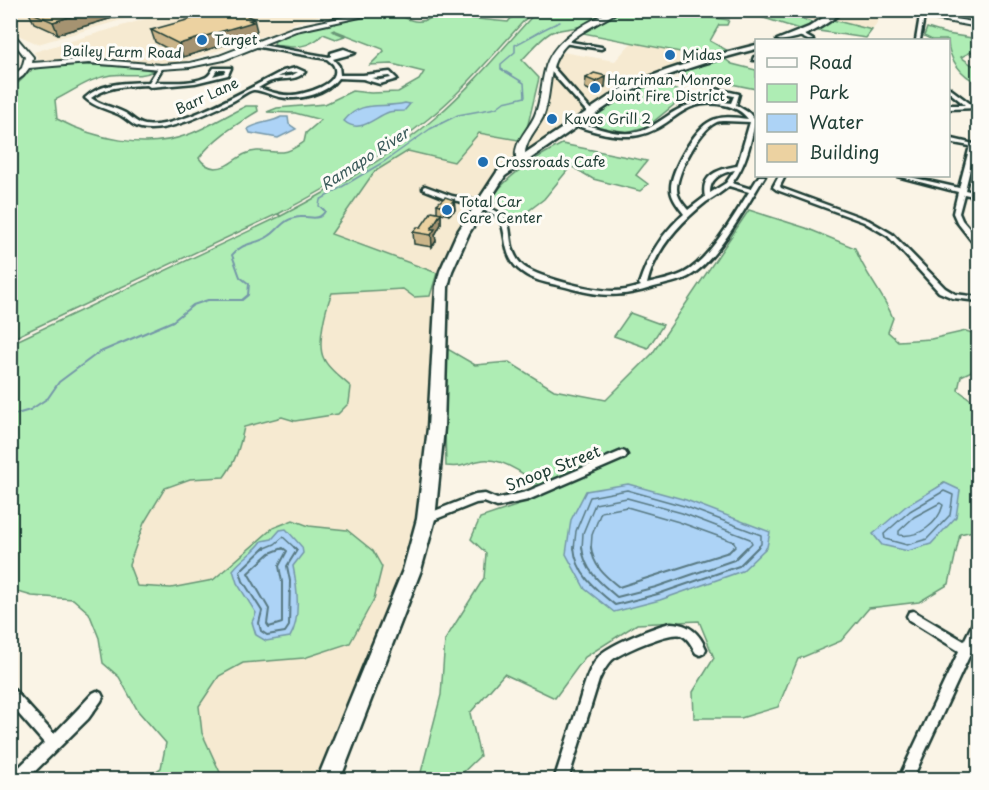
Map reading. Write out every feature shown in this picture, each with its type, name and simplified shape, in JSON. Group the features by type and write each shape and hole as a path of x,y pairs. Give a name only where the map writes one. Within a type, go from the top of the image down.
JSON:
{"main road":[{"path":"784,39 819,26 841,10"},
{"path":"328,780 412,570 426,519 436,428 443,285 456,246 501,174 590,112 619,94 659,75 755,47"}],"street":[{"name":"Bailey Farm Road","path":"28,63 89,61 161,67 204,63 294,29 389,10"},
{"path":"520,159 518,152 540,111 549,66 556,51 577,32 617,10"},
{"path":"890,10 978,26"},
{"path":"918,39 922,16"},
{"path":"10,32 28,63 10,83"},
{"path":"799,34 809,39"},
{"path":"565,42 601,48"},
{"path":"259,43 282,51 309,53 331,58 337,66 337,76 363,77 390,74 394,79 380,82 363,77"},
{"path":"549,66 590,112"},
{"path":"150,84 161,67"},
{"path":"253,88 271,79 290,70 302,72 297,76 271,79"},
{"name":"Barr Lane","path":"150,84 117,86 99,90 88,98 124,114 137,124 153,128 174,125 253,88 281,96 300,96 319,91 337,76"},
{"path":"150,84 184,83 209,78"},
{"path":"950,90 970,106"},
{"path":"716,91 737,95 733,106"},
{"path":"574,123 637,135 686,106 706,103 733,106 746,111 754,120"},
{"path":"950,106 978,105"},
{"path":"687,213 673,187 676,174 702,129 710,123 722,120 754,120"},
{"path":"645,287 645,280 658,246 687,213 728,184 740,166 754,120"},
{"path":"950,140 976,146 956,213 959,221 978,243"},
{"path":"708,198 705,188 710,180 726,170 740,166"},
{"path":"425,188 450,198 493,209 502,217 514,260 523,270 602,293 632,292 686,275 696,268 718,242 761,177"},
{"path":"781,177 776,187 779,189 866,221 890,236 942,290 953,296 978,299"},
{"path":"904,177 978,195"},
{"path":"728,184 752,191"},
{"name":"Snoop Street","path":"426,519 475,499 485,498 497,503 528,496 622,455"},
{"path":"913,616 967,649"},
{"path":"905,780 978,626"},
{"path":"561,780 593,678 598,667 609,655 654,633 678,628 689,632 697,641 700,649"},
{"path":"10,694 53,743"},
{"path":"16,780 97,697"}],"shaded area":[{"path":"788,10 885,11 872,30 830,19 824,23 785,14"},
{"path":"10,11 152,11 38,44 18,35 11,23"},
{"path":"172,11 335,11 172,65 105,58 47,61 38,59 34,52"},
{"path":"632,42 702,56 699,62 638,84 508,168 442,275 331,234 374,172 408,151 454,162 479,133 524,141 538,119 556,51 615,61"},
{"path":"443,285 426,519 328,779 210,779 103,601 154,424 315,292"}],"green space":[{"path":"517,11 533,11 469,81 428,119 355,170 278,214 281,216 277,214 11,339 11,88 32,70 40,67 91,65 153,71 103,77 55,100 57,119 104,137 137,142 154,142 187,135 246,106 257,106 258,111 234,126 199,158 207,166 220,168 250,152 283,152 292,149 304,142 306,133 321,120 295,113 267,112 277,108 325,104 352,91 398,92 419,80 424,72 392,64 370,65 384,51 383,49 334,30 332,31 345,36 336,39 323,34 313,42 294,47 274,44 275,40 328,23 383,13 391,13 414,21 436,15 508,22"},
{"path":"537,11 600,11 597,18 585,25 550,33 522,60 539,78 524,141 479,133 454,162 408,151 374,172 331,234 437,273 430,296 414,297 403,289 332,293 323,326 322,353 329,366 351,387 349,403 338,414 295,421 282,417 244,427 237,453 224,477 190,479 165,488 144,523 129,565 137,586 171,588 213,580 273,528 293,520 309,526 347,530 373,551 382,567 374,599 350,643 304,658 243,663 219,676 199,706 202,733 223,779 144,779 161,768 166,743 138,711 119,677 103,663 99,638 89,613 73,599 32,596 11,590 10,344 281,216 362,171 419,132 463,92"},
{"path":"620,11 634,11 654,16 661,11 666,11 729,20 727,25 719,25 710,41 732,53 699,62 701,56 583,33"},
{"path":"714,11 789,11 786,13 814,23 802,30 745,12 733,14"},
{"path":"833,20 872,30 866,38 812,30"},
{"path":"927,28 978,39 978,51 961,57 972,65 978,66 978,83 966,76 953,60 950,53 950,39 930,39 924,36"},
{"path":"722,57 732,64 755,70 755,89 672,72"},
{"path":"649,85 683,91 681,99 648,126 627,132 593,126 596,113"},
{"path":"562,144 647,161 636,175 648,184 640,191 593,179 571,166 544,199 515,221 502,207 490,199 523,167"},
{"path":"749,210 806,228 855,248 893,318 888,332 898,341 931,339 966,331 978,335 978,368 961,376 958,390 978,405 978,530 960,534 949,584 919,602 869,608 841,641 798,659 778,707 741,718 694,718 693,692 714,658 699,621 637,624 585,657 555,698 504,674 470,713 480,756 456,779 419,780 441,695 445,640 484,578 486,553 471,539 480,518 516,506 536,483 497,461 483,460 463,466 446,466 443,355 446,348 475,365 509,362 554,390 606,400 652,354","holes":["944,483 959,491 873,534"]},
{"path":"630,313 663,325 648,348 614,336"}],"water":[{"path":"410,104 404,111 383,114 361,126 350,125 344,121 357,110 365,107"},
{"path":"288,117 289,124 296,129 278,138 250,133 248,129 256,125"},
{"path":"945,483 960,490 956,517 931,544 908,551 882,545 873,534 906,506"},
{"path":"628,484 686,500 770,532 767,547 742,571 660,600 614,612 585,589 566,554 571,520 586,491"},
{"path":"286,529 302,547 303,553 293,566 297,593 296,621 290,637 266,641 256,635 252,622 256,613 237,583 233,570 262,541 272,539 280,530"}],"building":[{"path":"92,10 53,22 28,11"},
{"path":"223,10 235,10 254,19 249,20 253,22 179,44 151,30"},
{"path":"594,73 606,76 596,82 586,78"},
{"path":"445,197 455,202 449,208 437,204"},
{"path":"432,211 441,213 431,229 435,229 431,235 413,232 417,227 421,227"}],"waterway":[{"name":"Ramapo River","path":"324,210 319,206 320,200 385,161 430,129 458,115 496,108 504,102 525,97 524,83 501,69 501,64 515,52 515,45 560,22"},
{"name":"Ramapo River","path":"10,416 30,410 48,398 59,382 98,353 173,321 193,305 208,300 242,300 248,295 249,284 240,277 232,255 240,248 269,236 290,219 314,218 323,214 324,210"}],"place":[{"name":"Target","path":"202,40"},
{"name":"Midas","path":"670,55"},
{"name":"Harriman-Monroe Joint Fire District","path":"595,88"},
{"name":"Kavos Grill 2","path":"552,119"},
{"name":"Crossroads Cafe","path":"483,162"},
{"name":"Total Car Care Center","path":"447,210"}]}
